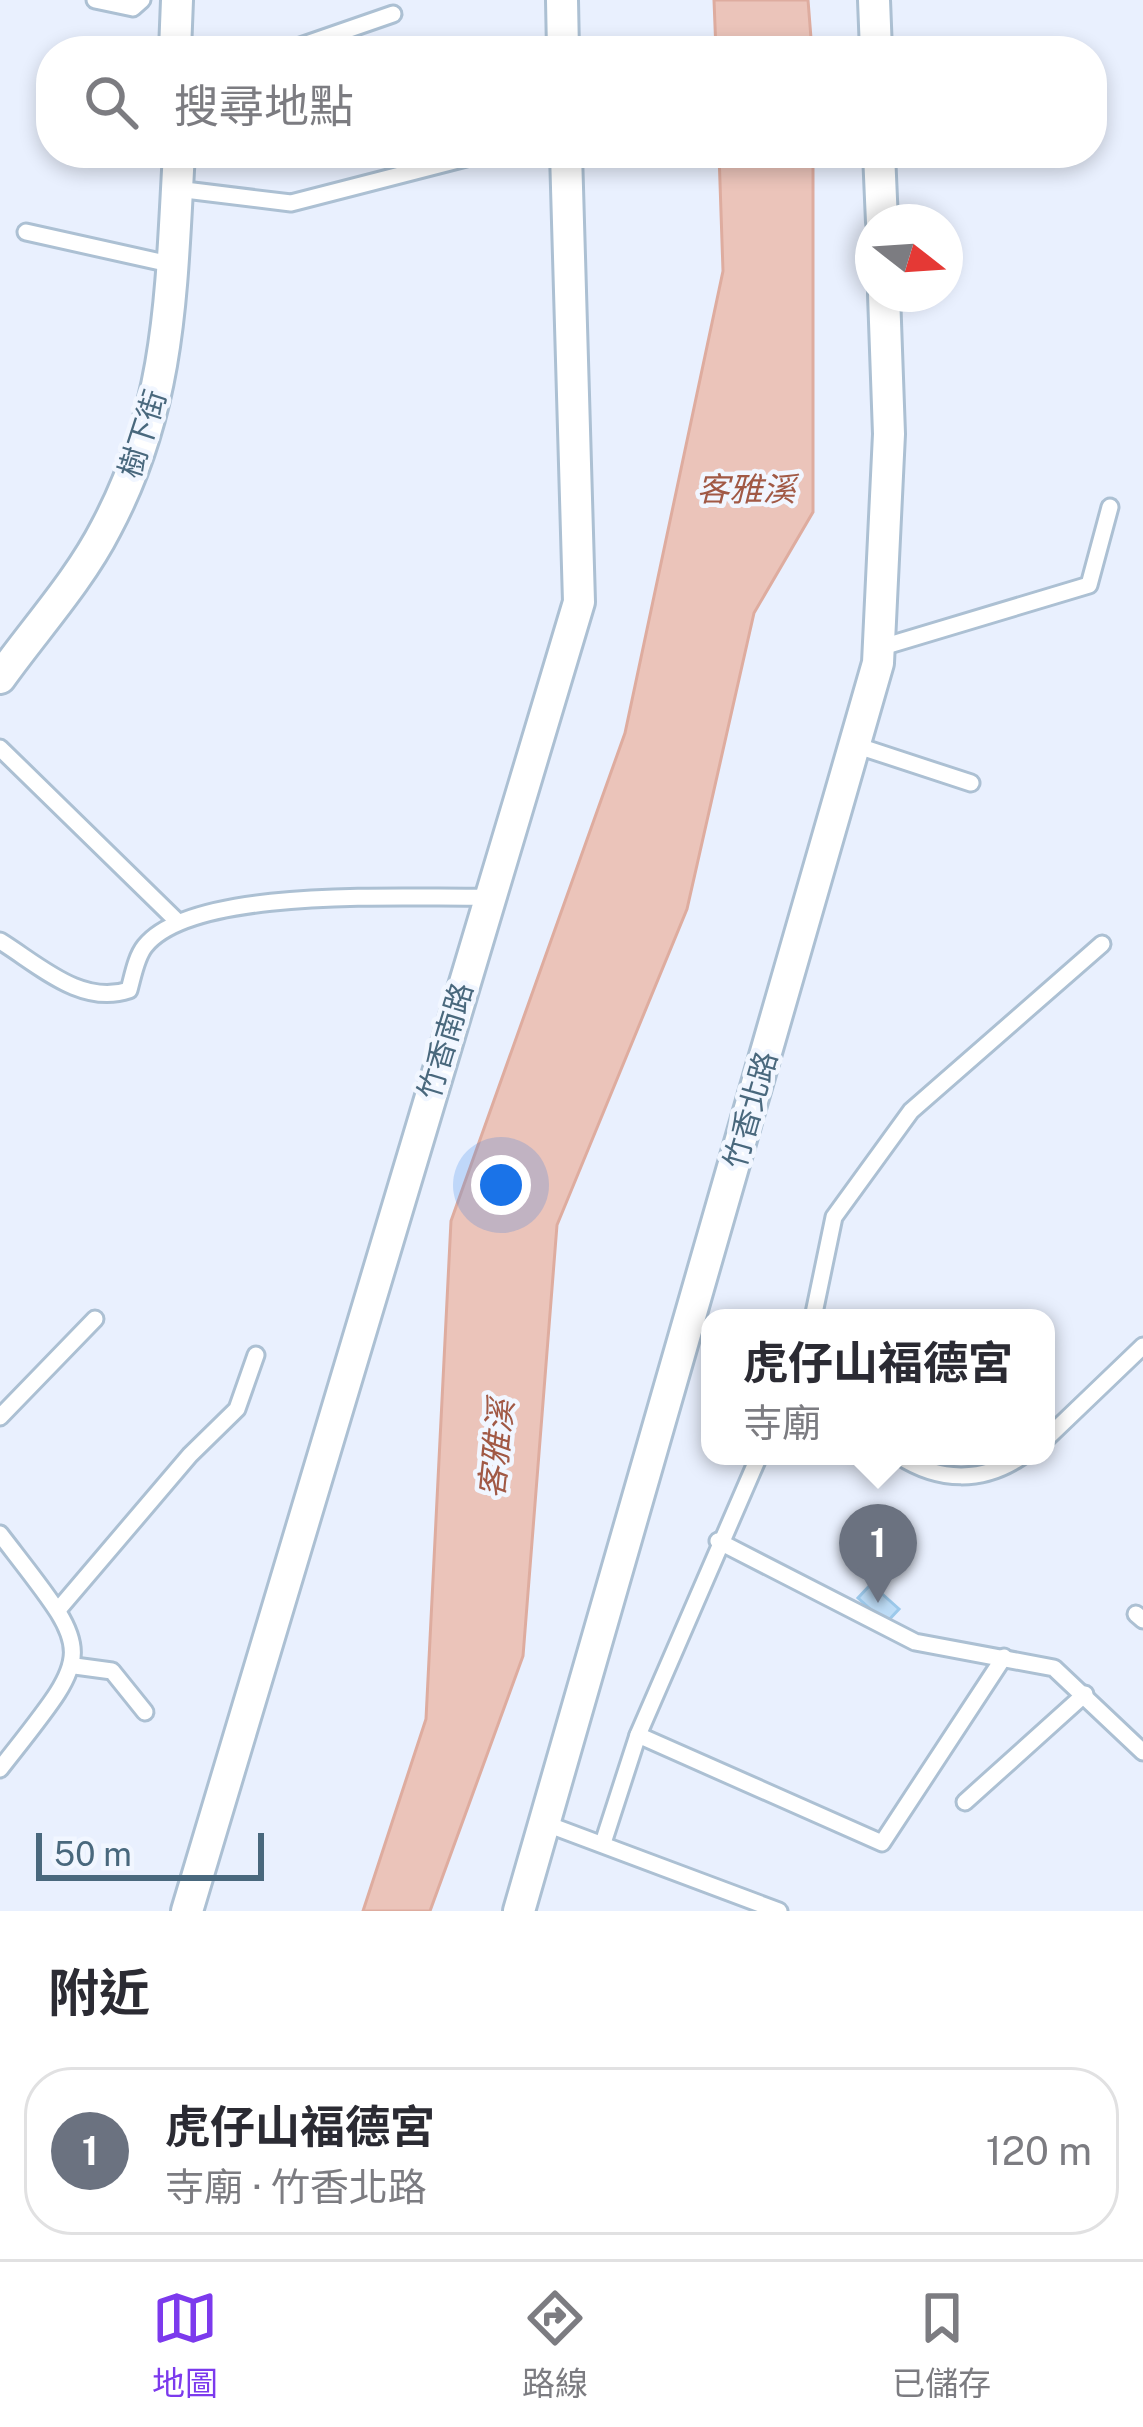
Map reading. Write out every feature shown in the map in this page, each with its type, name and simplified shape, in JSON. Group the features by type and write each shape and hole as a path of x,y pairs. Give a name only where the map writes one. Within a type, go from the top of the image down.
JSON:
{"street":[{"path":"176,36 177,0"},
{"path":"562,0 563,36"},
{"path":"874,0 875,36"},
{"name":"樹下街","path":"0,678 104,533 136,467 158,394 174,266 178,168"},
{"name":"竹香南路","path":"187,1911 579,602 566,168"},
{"path":"879,168 880,204"},
{"name":"竹香北路","path":"706,1309 879,648 889,434 885,312"},
{"name":"竹香北路","path":"519,1911 699,1337"}],"lane":[{"path":"95,0 134,8 142,0"},
{"path":"329,36 393,14"},
{"path":"177,189 291,202 426,168"},
{"path":"26,232 174,266"},
{"path":"879,648 1089,585 1110,507"},
{"path":"855,745 971,783"},
{"path":"0,748 178,922"},
{"path":"0,941 84,993 109,997 129,990 142,949 178,922 236,904 489,897"},
{"path":"815,1309 834,1217 911,1111 1102,944"},
{"path":"0,1417 95,1319"},
{"path":"1055,1430 1143,1346"},
{"path":"58,1610 190,1455 237,1409 256,1355"},
{"path":"603,1843 638,1735 755,1465"},
{"path":"916,1465 931,1473 968,1477 997,1474 1010,1465"},
{"path":"0,1534 58,1610 74,1644 75,1666 0,1768"},
{"path":"718,1541 915,1642 1054,1669 1143,1752"},
{"path":"638,1735 882,1843 1004,1657"},
{"path":"75,1666 112,1672 145,1712"},
{"path":"964,1802 1085,1694"},
{"path":"544,1823 779,1911"}],"water":[{"path":"714,0 808,0 811,36 715,36"},
{"name":"客雅溪","path":"720,168 813,168 813,512 754,613 687,909 557,1225 523,1656 430,1911 363,1911 426,1719 451,1221 625,733 723,271"}],"building":[{"path":"871,1584 899,1609 886,1623 858,1598"}],"place":[{"name":"虎仔山福德宮","path":"878,1603"}]}
